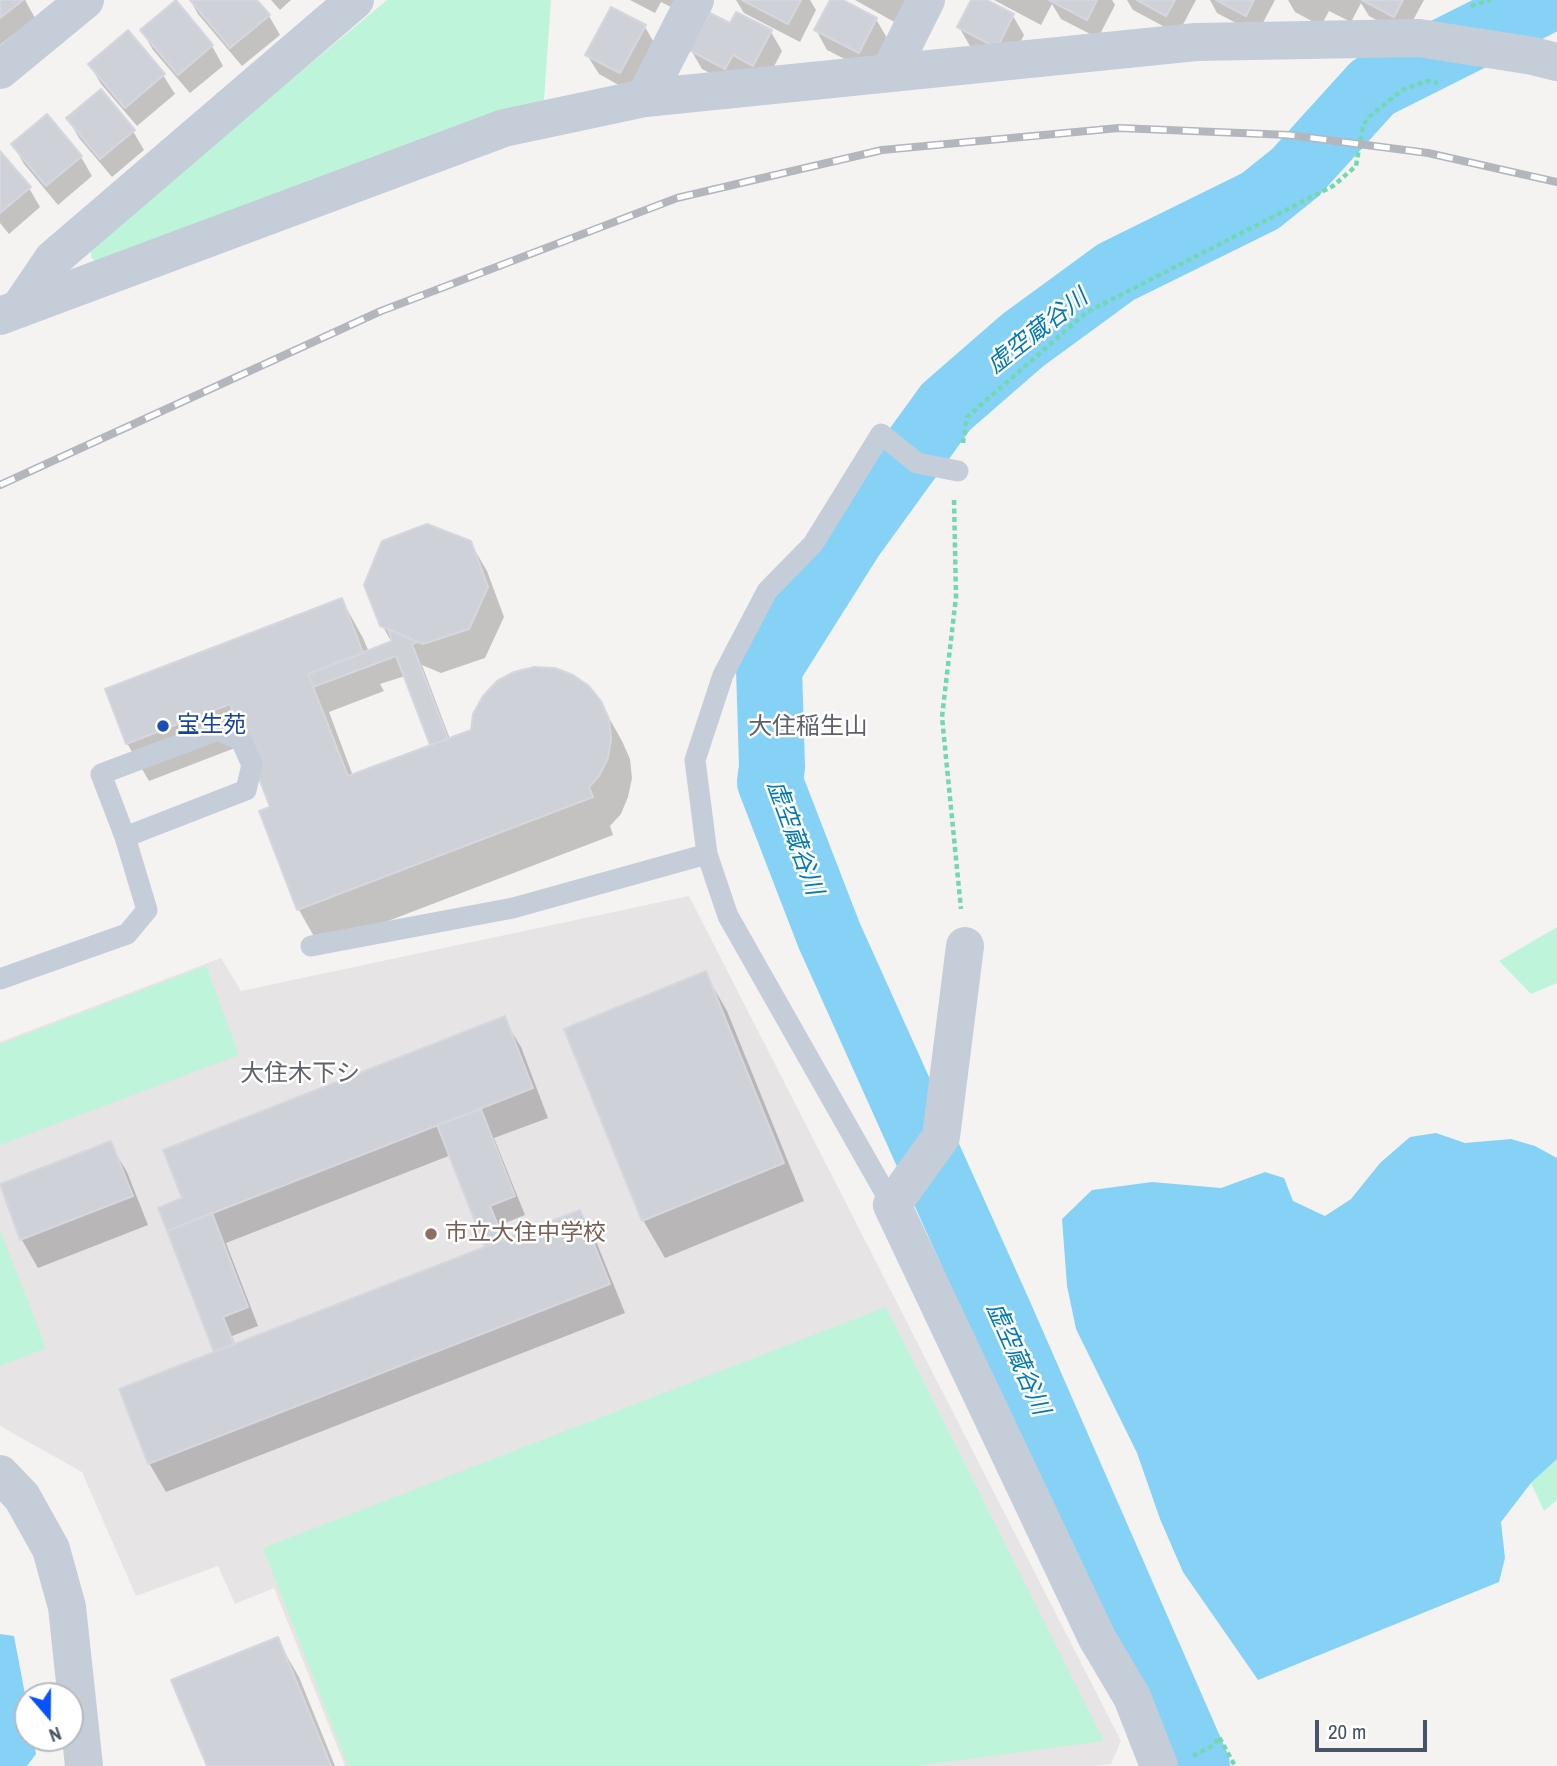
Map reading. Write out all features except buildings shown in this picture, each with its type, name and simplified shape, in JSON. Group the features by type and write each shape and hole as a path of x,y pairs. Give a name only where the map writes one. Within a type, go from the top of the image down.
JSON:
{"street":[{"path":"0,71 85,0"},
{"path":"9,312 53,259 355,0"},
{"path":"645,98 695,0"},
{"path":"890,72 926,0"},
{"path":"9,312 504,128 645,98 1196,42 1419,38 1557,62"},
{"path":"965,946 941,1137 892,1205 1097,1638 1132,1697 1159,1766"},
{"path":"0,1474 22,1497 51,1549 67,1607 84,1766"}],"lane":[{"path":"892,1205 728,916 707,854 695,760 723,675 766,591 813,544 881,434 917,463 958,471"},
{"path":"0,979 127,934 147,910 125,836 101,774 218,730 241,740 252,765 246,790 125,836"},
{"path":"311,946 513,908 707,854"}],"path":[{"path":"965,946 942,717 956,597 954,499 967,417 1087,312 1333,186 1356,166 1363,125 1369,117 1402,90 1427,81 1440,83"},
{"path":"1214,1745 1219,1737 1235,1766"}],"shaded area":[{"name":"市立大住中学校","path":"689,896 1121,1741 1111,1764 345,1766 274,1588 235,1604 218,1566 136,1596 82,1472 0,1426 0,1042 221,958 241,991"}],"green space":[{"path":"387,0 551,0 544,100 372,157 98,265 91,257 91,246"},
{"path":"1557,927 1557,983 1531,994 1499,961"},
{"path":"206,966 239,1055 0,1145 0,1044"},
{"path":"0,1230 46,1348 0,1366"},
{"path":"886,1307 1104,1741 916,1766 348,1766 263,1548"},
{"path":"1557,1459 1557,1500 1544,1511 1531,1483"}],"water":[{"path":"1436,1133 1465,1143 1511,1139 1535,1146 1557,1158 1557,1459 1531,1483 1501,1522 1505,1558 1499,1582 1258,1680 1183,1572 1160,1519 1137,1453 1076,1329 1067,1286 1062,1219 1092,1190 1152,1182 1221,1188 1265,1172 1284,1178 1293,1201 1325,1216 1351,1199 1380,1163 1410,1137"},
{"path":"0,1634 14,1636 23,1682 14,1682 14,1752 36,1754 27,1766 0,1766"}],"waterway":[{"name":"虚空蔵谷川","path":"1197,1766 999,1313 829,935 770,782 772,767 769,668 851,538 946,407 1023,340 1116,272 1260,201 1295,173 1373,87 1546,0"}],"railway":[{"path":"0,485 381,311 677,198 882,150 1119,128 1289,135 1428,153 1557,182"}],"place":[{"name":"宝生苑","path":"163,726"},
{"name":"市立大住中学校","path":"431,1234"}],"district":[{"name":"大住稲生山","path":"808,728"},
{"name":"大住木下シ","path":"300,1075"}]}
